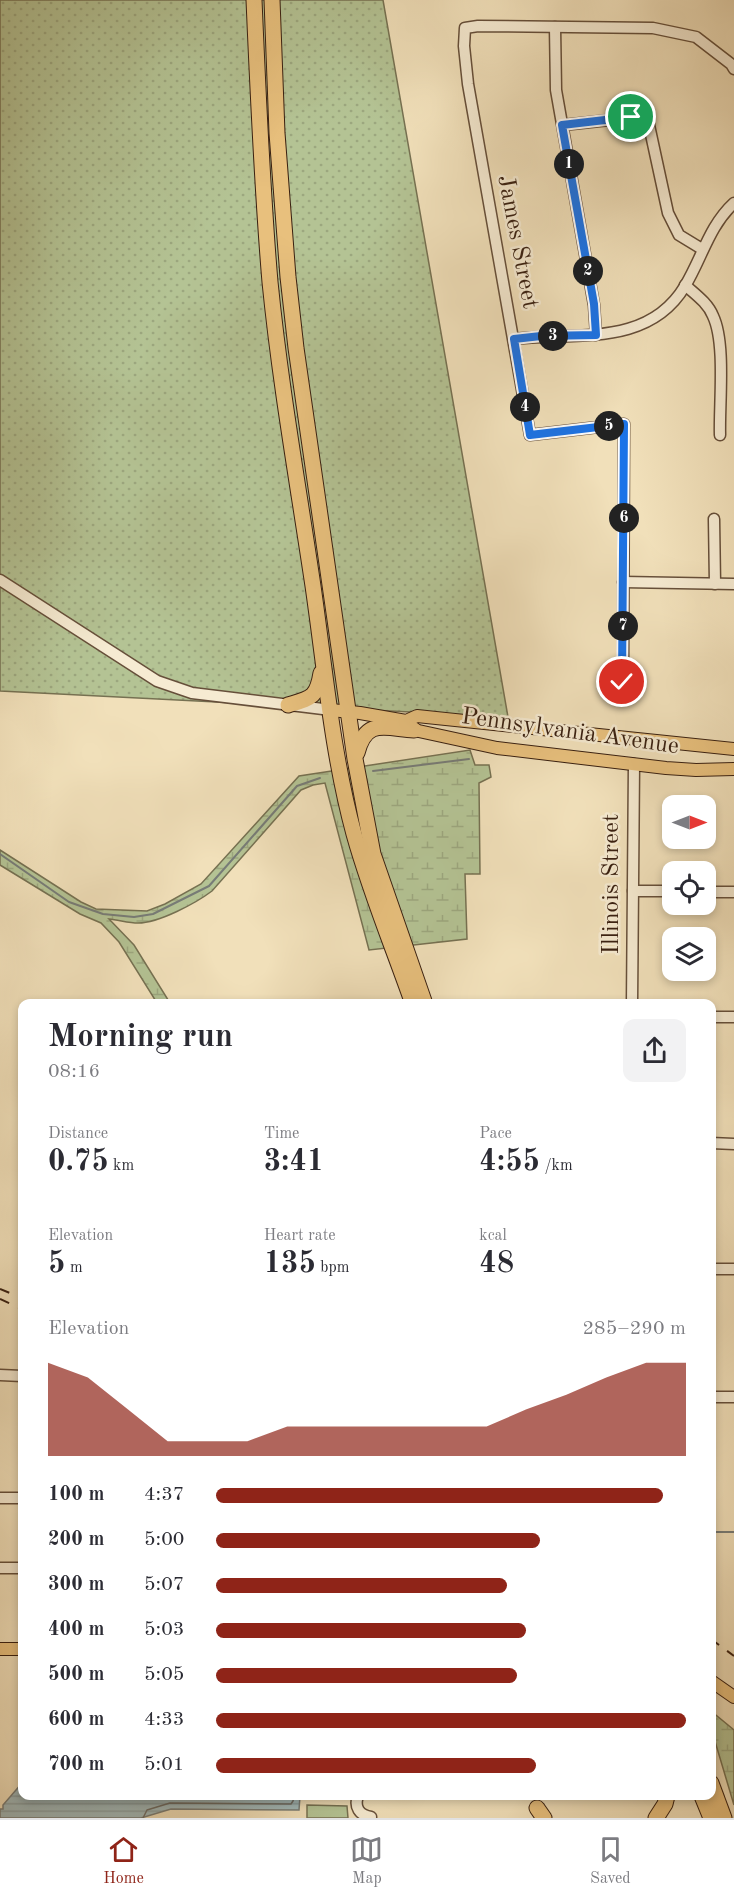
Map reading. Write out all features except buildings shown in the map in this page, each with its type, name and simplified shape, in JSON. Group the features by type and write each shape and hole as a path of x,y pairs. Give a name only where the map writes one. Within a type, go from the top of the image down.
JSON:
{"highway":[{"path":"254,0 260,135 278,350 331,710 353,831 411,999"},
{"path":"272,0 278,144 288,277 296,348 355,759 373,854 423,999"},
{"path":"288,705 308,699 318,690 324,661"},
{"path":"355,759 362,736 368,730 410,725"},
{"path":"392,947 403,999"},
{"path":"716,1796 724,1818"},
{"path":"656,1818 666,1800"},
{"path":"704,1800 711,1818"}],"main road":[{"name":"Pennsylvania Avenue","path":"331,710 410,725 497,748 696,770 734,769"},
{"name":"Pennsylvania Avenue","path":"410,725 417,716 734,750"},
{"path":"0,1649 18,1649"},
{"path":"716,1684 734,1697"}],"street":[{"name":"James Street","path":"555,27 478,26 465,28 464,46 468,84 530,435 624,424 622,682"},
{"path":"596,335 594,304 556,90 555,27 653,28 676,31 696,37 733,65"},
{"path":"562,125 647,116 668,213 680,235 702,249"},
{"path":"514,339 612,334 632,329 652,319 675,300 717,223 734,203"},
{"path":"685,285 701,299 713,315 718,333 720,435"},
{"path":"714,519 715,584"},
{"name":"Pennsylvania Avenue","path":"0,580 166,685 192,693 331,710"},
{"path":"623,582 734,584"},
{"name":"Illinois Street","path":"633,999 634,764"},
{"path":"633,891 662,891"},
{"path":"716,892 734,892"},
{"path":"716,1017 734,1017"},
{"path":"716,1143 734,1144"},
{"path":"716,1269 734,1269"},
{"path":"0,1375 18,1376"},
{"path":"716,1397 734,1397"},
{"path":"0,1498 18,1498"},
{"path":"0,1568 18,1568"},
{"path":"357,1800 356,1804 361,1814 371,1817"}],"green space":[{"path":"0,0 383,0 508,717 0,691"},
{"path":"470,750 475,765 489,765 491,777 479,783 480,874 465,874 467,939 369,950 325,783 301,790 212,891 205,896 177,912 156,920 135,923 109,919 134,945 168,999 155,999 119,942 101,923 80,914 0,865 0,850 81,902 96,909 147,911 201,884 299,776"},
{"path":"716,1715 734,1730 734,1805 716,1745"},
{"path":"307,1805 347,1806 348,1818 307,1818"}],"water":[{"path":"18,1788 18,1800 300,1800 299,1810 171,1809 141,1818 0,1818 0,1809 3,1809 3,1805"}],"waterway":[{"path":"373,771 469,759"},
{"path":"0,854 69,902 103,914 134,917 153,914 209,886 297,786 320,778"},
{"path":"716,1532 734,1532"}],"railway":[{"path":"0,1289 18,1296"},
{"path":"0,1299 18,1307"},
{"path":"716,1643 734,1656"}],"route":[{"path":"622,682 624,424 530,435 514,339 596,335 594,304 562,125 631,117"}]}
